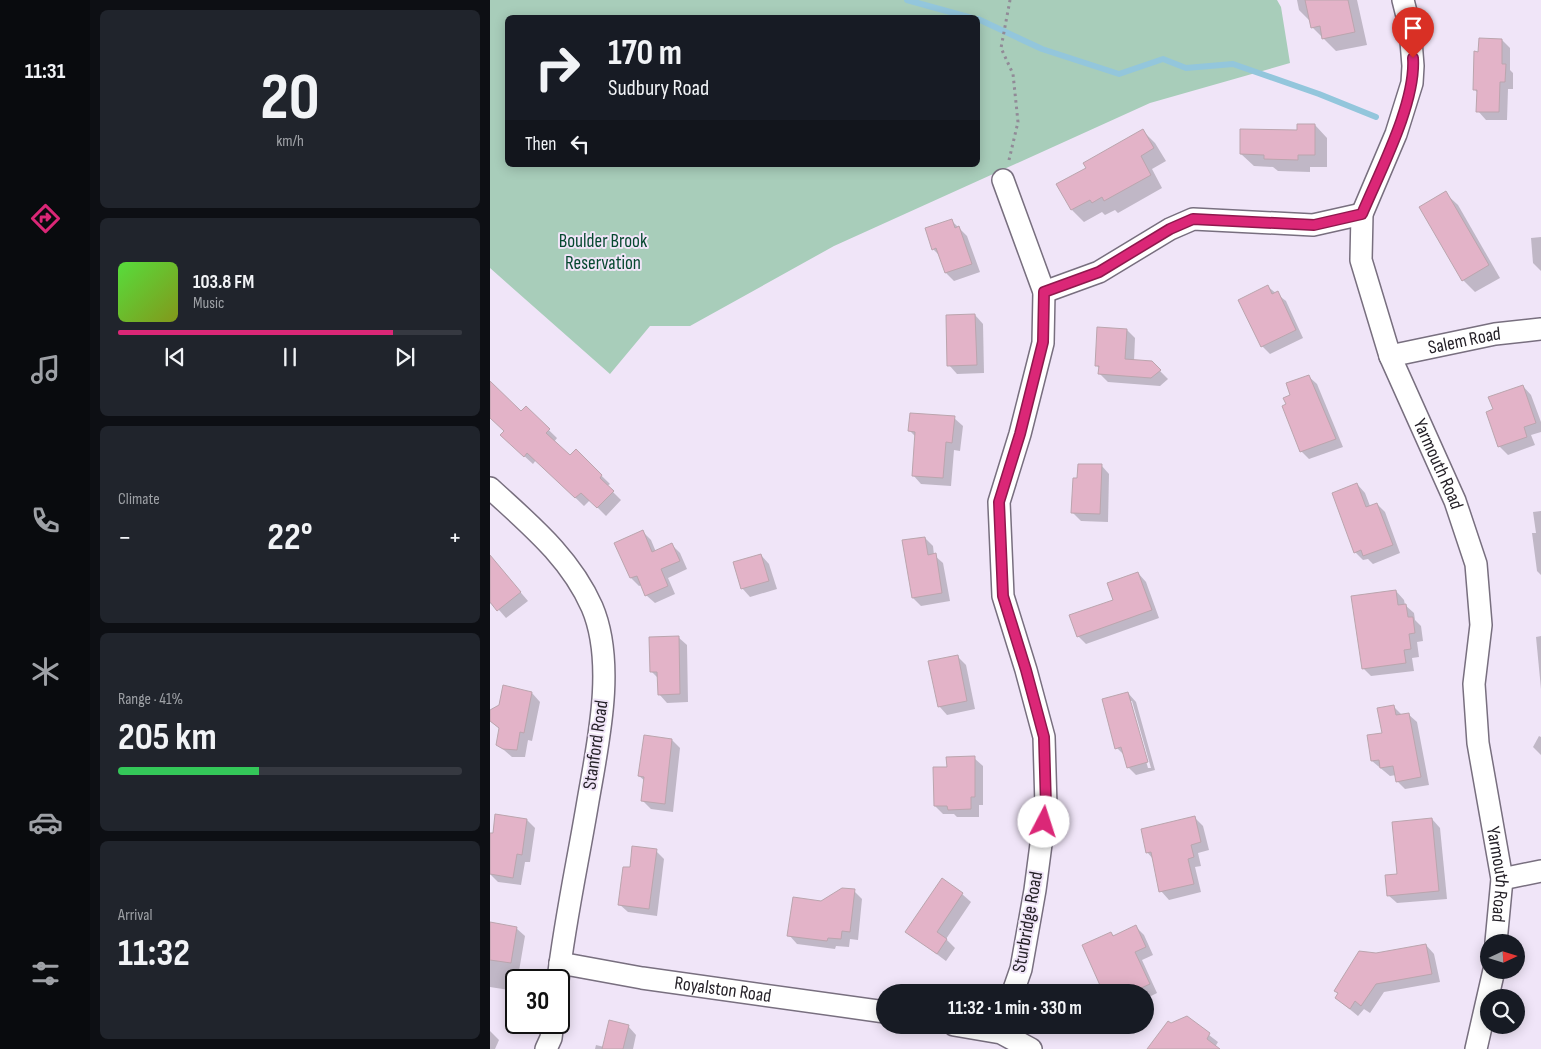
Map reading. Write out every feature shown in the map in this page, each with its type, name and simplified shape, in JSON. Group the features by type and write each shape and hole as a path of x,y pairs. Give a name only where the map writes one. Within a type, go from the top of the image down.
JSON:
{"street":[{"name":"Yarmouth Road","path":"1403,0 1410,28 1413,66 1412,84 1396,134 1362,214 1361,260 1390,356 1455,501 1476,564 1480,625 1474,684 1478,742 1502,879 1497,934"},
{"name":"Sturbridge Road","path":"1004,180 1044,292 1043,342 1020,434 999,502 1003,596 1044,737 1046,796 1034,890 1021,968 1016,984"},
{"path":"1044,292 1099,272 1170,229 1193,219 1314,225 1362,214"},
{"name":"Salem Road","path":"1390,356 1495,334 1541,329"},
{"name":"Stanford Road","path":"490,488 549,542 572,571 592,608 603,652 604,714 560,969"},
{"path":"1502,879 1541,871"},
{"name":"Royalston Road","path":"570,973 642,978 876,1011"},
{"path":"1476,1049 1492,979"},
{"path":"546,1049 552,1034"},
{"path":"1009,1034 1031,1049"}],"path":[{"path":"1004,180 1018,122 1013,74 1001,48 1010,0"}],"green space":[{"name":"Boulder Brook Reservation","path":"490,0 1277,0 1281,7 1290,63 1150,103 834,246 690,326 650,326 610,374 490,268"}],"building":[{"path":"1305,0 1348,0 1355,32 1322,39 1320,26 1311,28"},
{"path":"1479,38 1502,39 1502,64 1506,64 1505,82 1500,82 1499,112 1476,112 1477,90 1473,90 1474,51 1478,52"},
{"path":"1297,124 1315,124 1315,155 1298,155 1298,160 1264,159 1264,155 1240,154 1240,129 1297,130"},
{"path":"1143,129 1154,148 1141,156 1151,175 1104,201 1102,197 1092,203 1090,200 1071,210 1056,184 1086,168 1083,163"},
{"path":"1446,191 1489,265 1462,281 1419,207"},
{"path":"952,219 955,228 959,226 972,264 945,273 936,248 932,250 925,228"},
{"path":"1268,285 1272,294 1278,291 1296,330 1261,347 1238,300"},
{"path":"975,314 977,365 947,366 946,315"},
{"path":"1097,327 1127,329 1125,359 1152,361 1161,370 1151,378 1098,374 1099,366 1095,366"},
{"path":"1309,375 1336,439 1300,452 1282,406 1286,404 1283,398 1290,395 1286,383"},
{"path":"490,381 521,411 526,406 550,429 546,433 570,455 576,449 602,475 600,478 614,491 597,508 581,493 575,498 527,453 524,457 500,435 504,431 490,418"},
{"path":"1523,385 1536,423 1524,427 1527,437 1498,447 1486,412 1493,409 1488,397"},
{"path":"910,413 955,416 952,443 946,442 943,478 912,476 915,432 908,431"},
{"path":"1078,464 1102,464 1100,514 1071,513 1073,478 1077,478"},
{"path":"1357,483 1366,507 1377,503 1393,545 1363,556 1361,550 1354,553 1332,493"},
{"path":"643,530 652,552 672,543 680,561 661,569 668,586 645,596 637,576 630,578 614,543"},
{"path":"925,537 928,555 936,553 942,593 912,598 902,540"},
{"path":"761,554 769,581 741,589 733,562"},
{"path":"490,555 521,592 497,611 490,602"},
{"path":"1138,572 1152,610 1077,637 1069,615 1113,600 1107,583"},
{"path":"1396,590 1398,605 1406,604 1408,617 1413,617 1415,633 1409,634 1411,649 1404,650 1406,663 1362,669 1351,596"},
{"path":"679,636 680,694 658,695 657,672 650,672 649,637"},
{"path":"958,655 967,701 938,707 928,661"},
{"path":"503,685 532,692 524,733 520,732 517,750 503,749 496,745 499,728 490,721 490,710 499,705"},
{"path":"1128,692 1148,762 1127,768 1121,747 1115,749 1102,699"},
{"path":"1394,705 1396,715 1409,713 1421,777 1396,782 1393,766 1380,768 1379,760 1371,761 1367,735 1382,733 1377,708"},
{"path":"644,735 672,739 665,804 641,801 644,777 638,776"},
{"path":"975,756 975,797 971,797 971,809 948,810 947,806 934,806 933,767 947,767 946,757"},
{"path":"495,814 527,819 522,855 517,854 513,878 490,874 490,833 493,833"},
{"path":"1195,816 1201,842 1191,845 1194,857 1188,859 1194,884 1159,892 1151,852 1146,853 1141,829"},
{"path":"1432,818 1439,891 1387,896 1385,875 1397,874 1392,822"},
{"path":"632,846 657,849 649,909 618,905 623,867 630,867"},
{"path":"942,878 963,893 937,932 947,939 937,954 905,932"},
{"path":"842,888 855,889 850,932 842,931 841,939 828,938 827,941 787,936 793,897 821,901"},
{"path":"490,922 517,927 511,963 490,960"},
{"path":"1136,925 1146,947 1135,952 1150,984 1099,984 1082,945 1111,932 1113,936"},
{"path":"1426,944 1432,974 1376,984 1361,1006 1355,1001 1350,1009 1335,998 1338,993 1334,991 1359,951 1376,953"},
{"path":"1187,1016 1210,1033 1207,1039 1220,1049 1147,1049 1168,1021 1171,1023"},
{"path":"609,1020 629,1025 623,1049 602,1049"}],"waterway":[{"path":"907,0 961,15"},
{"path":"980,20 1042,49 1119,74 1163,59 1186,68 1233,64 1319,94 1376,117"}],"route":[{"path":"1044,822 1046,806 1044,737 1003,596 999,536 999,502 1020,434 1043,342 1044,292 1099,272 1170,229 1193,219 1314,225 1362,214 1396,134 1412,84 1413,58"}]}
